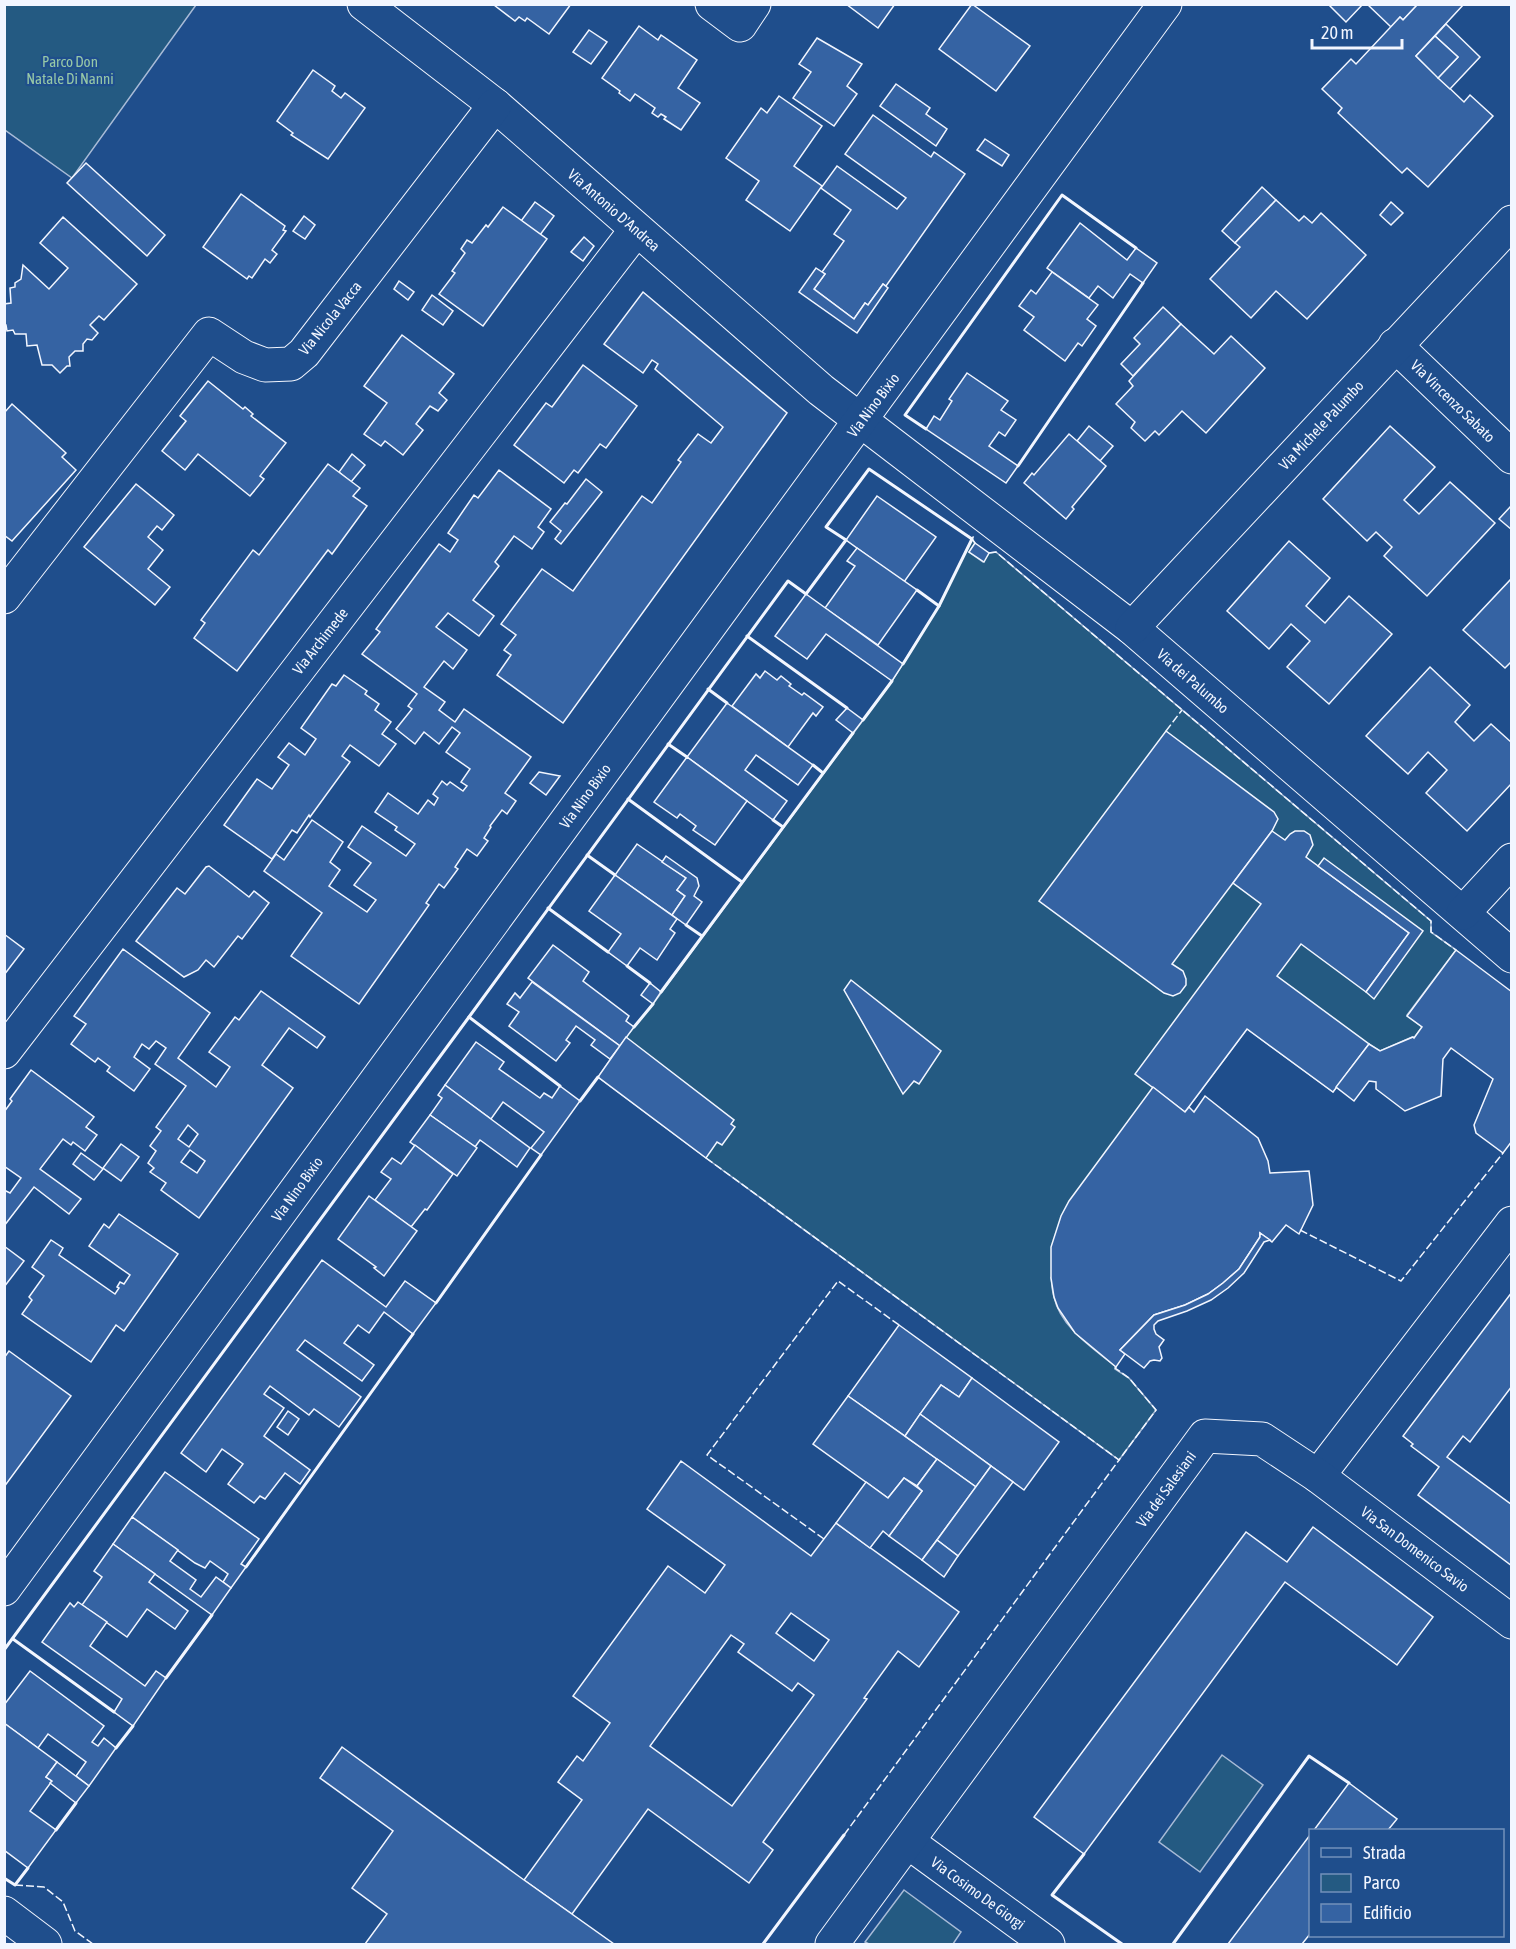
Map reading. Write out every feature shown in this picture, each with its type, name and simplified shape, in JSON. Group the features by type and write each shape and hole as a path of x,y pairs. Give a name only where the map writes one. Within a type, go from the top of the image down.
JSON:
{"street":[{"path":"712,4 740,25 754,4"},
{"name":"Via Nino Bixio","path":"4,1589 1165,4"},
{"name":"Via Antonio D'Andrea","path":"374,8 495,105 821,390 861,420"},
{"name":"Via Nicola Vacca","path":"4,597 209,334 244,357 265,365 291,364 304,353 495,105"},
{"name":"Via Michele Palumbo","path":"1132,628 1512,222"},
{"name":"Via Archimede","path":"4,1052 636,230"},
{"name":"Via Vincenzo Sabato","path":"1395,345 1512,457"},
{"name":"Via dei Palumbo","path":"861,420 1132,628 1512,956"},
{"path":"1463,913 1512,860"},
{"path":"1318,1476 1512,1223"},
{"name":"Via dei Salesiani","path":"908,1842 1205,1436 1262,1439 1318,1476"},
{"name":"Via San Domenico Savio","path":"1318,1476 1512,1622"},
{"path":"832,1944 908,1842"},
{"name":"Via Cosimo De Giorgi","path":"908,1842 1048,1944"},
{"path":"4,1913 45,1944"}],"green space":[{"name":"Parco Don Natale Di Nanni","path":"5,5 196,5 72,178 5,130"},
{"path":"972,539 975,543 969,552 983,562 989,553 996,552 1431,921 1431,932 1456,950 1407,1015 1422,1027 1414,1038 1380,1051 1369,1044 1333,1092 1247,1029 1185,1112 1153,1088 1051,1278 1053,1295 1063,1318 1088,1345 1129,1378 1156,1410 1119,1460 598,1077 892,681 939,606"},
{"path":"1222,1755 1263,1785 1200,1872 1159,1842"},
{"path":"904,1890 961,1932 953,1944 869,1944 865,1942"}],"building":[{"path":"571,4 549,34 527,18 525,21 519,17 515,21 494,5"},
{"path":"846,4 895,4 878,28"},
{"path":"972,4 1030,46 996,91 939,49"},
{"path":"1328,4 1363,4 1346,22"},
{"path":"1367,4 1418,4 1403,20 1400,17 1391,27"},
{"path":"1418,4 1464,4 1416,56 1464,102 1470,95 1493,116 1428,187 1407,168 1402,173 1338,113 1342,108 1322,89 1351,59 1356,64 1400,17 1403,20"},
{"path":"1446,24 1480,57 1450,89 1438,78 1458,57 1435,36"},
{"path":"639,26 658,40 661,35 697,60 678,88 700,103 681,130 664,119 666,117 661,114 658,117 652,113 655,108 635,94 630,101 602,78"},
{"path":"589,30 607,42 591,64 573,52"},
{"path":"1435,36 1458,57 1438,78 1416,56"},
{"path":"817,38 862,64 847,86 857,94 834,126 793,98 811,72 799,64"},
{"path":"313,70 335,86 332,91 341,98 345,93 365,108 328,159 291,135 293,133 277,121"},
{"path":"896,84 930,108 926,114 947,129 936,146 880,106"},
{"path":"779,96 822,126 794,166 822,186 790,231 746,200 759,181 726,158 761,108 767,113"},
{"path":"873,115 931,157 934,152 965,174 886,286 883,284 868,305 865,303 854,319 814,289 825,274 822,272 844,241 834,234 851,210 821,188 837,166 897,209 906,198 845,154"},
{"path":"985,139 1009,155 1002,166 977,150"},
{"path":"86,163 165,235 147,256 67,183"},
{"path":"1262,187 1276,200 1235,243 1222,231"},
{"path":"241,194 285,226 283,230 286,231 272,250 277,254 270,263 265,259 252,278 249,276 247,279 203,247"},
{"path":"1276,200 1299,221 1304,216 1312,223 1321,213 1366,255 1307,319 1276,291 1251,318 1210,279 1240,247 1235,243"},
{"path":"535,202 554,216 540,235 521,221"},
{"path":"1391,202 1403,213 1391,225 1380,215"},
{"path":"503,207 547,239 483,326 439,294 455,273 452,271 465,253 461,249 467,240 472,243"},
{"path":"304,216 315,225 305,239 293,231"},
{"path":"63,217 137,284 104,320 99,316 90,325 98,333 92,340 87,339 83,344 83,351 75,351 69,357 70,366 60,373 52,365 42,365 37,345 27,346 26,334 15,334 13,330 7,331 4,325 4,304 11,303 10,288 15,287 15,283 21,279 23,265 49,289 68,268 40,243"},
{"path":"1080,223 1127,260 1136,248 1157,263 1143,283 1130,274 1113,298 1098,286 1089,298 1047,268"},
{"path":"584,237 594,246 583,261 571,252"},
{"path":"816,268 825,274 814,289 854,319 865,303 868,305 883,284 888,288 857,333 799,292"},
{"path":"1052,272 1098,305 1087,319 1096,326 1082,346 1078,343 1065,361 1024,330 1034,317 1019,306 1031,290 1036,294"},
{"path":"399,281 414,292 408,300 394,289"},
{"path":"643,292 787,413 563,723 497,675 511,655 504,650 516,635 501,624 542,569 573,591 642,496 652,503 681,462 678,460 698,434 711,443 723,427 655,369 658,364 652,360 643,373 604,344"},
{"path":"432,295 453,311 443,325 422,310"},
{"path":"1163,307 1181,324 1133,376 1121,364 1140,344 1134,338"},
{"path":"1181,324 1214,354 1231,336 1265,368 1206,433 1182,411 1159,435 1155,431 1145,441 1131,428 1135,422 1116,404 1133,386 1129,381"},
{"path":"402,335 454,374 439,393 447,400 438,411 430,406 416,424 423,430 403,455 385,441 381,446 364,434 387,403 364,386"},
{"path":"583,365 637,406 606,448 600,444 578,473 574,470 564,483 514,445 546,403 552,407"},
{"path":"967,373 1008,401 1001,410 1016,420 1005,436 999,432 989,446 1018,466 1006,483 926,429 934,416 940,420 952,401 949,399"},
{"path":"208,381 243,409 245,407 253,414 251,416 286,443 260,476 264,479 250,496 198,454 185,470 162,451 186,421 180,416"},
{"path":"12,404 66,453 62,457 76,470 12,541 4,535 4,413"},
{"path":"1089,426 1113,446 1100,461 1077,441"},
{"path":"1390,426 1435,467 1404,500 1419,514 1450,482 1495,523 1427,596 1384,556 1392,547 1376,532 1367,541 1323,499"},
{"path":"1069,434 1106,466 1072,507 1074,509 1066,519 1024,483 1032,473 1034,475"},
{"path":"352,454 365,465 351,482 339,472"},
{"path":"328,464 360,488 353,496 367,506 332,554 328,550 237,671 194,638 205,623 201,620 253,550 259,555"},
{"path":"499,470 551,509 538,527 544,532 532,549 514,536 495,562 499,566 473,600 494,616 479,636 448,613 436,627 467,650 453,669 444,661 424,687 445,702 439,710 455,722 464,709 531,757 505,793 516,801 507,814 502,810 490,826 484,838 488,841 477,856 467,849 455,867 458,869 444,888 439,884 426,903 429,905 359,1004 291,956 322,913 264,871 276,854 284,860 312,820 343,842 330,862 340,870 329,886 367,912 376,900 354,885 371,863 348,847 362,826 406,856 415,844 395,830 397,827 375,812 388,793 418,814 428,800 434,805 438,798 433,794 442,781 447,785 450,782 463,791 467,786 461,782 470,769 446,752 460,733 452,727 439,744 424,732 415,744 396,729 412,709 408,706 417,694 362,654 380,632 376,629 439,544 450,552 458,540 448,533 474,495 478,498"},
{"path":"586,479 602,492 561,544 555,539 561,531 550,522"},
{"path":"136,484 174,515 162,530 157,526 148,537 163,550 148,569 170,587 155,605 84,547"},
{"path":"877,496 936,537 904,582 846,540"},
{"path":"1512,506 1512,530 1499,519"},
{"path":"1289,541 1330,578 1306,606 1325,623 1349,596 1392,634 1329,704 1287,667 1310,641 1291,624 1269,649 1227,611"},
{"path":"975,543 989,553 984,562 969,552"},
{"path":"857,548 917,590 878,645 825,608 855,566 847,561"},
{"path":"1512,578 1512,661 1505,668 1463,630"},
{"path":"806,594 903,664 892,681 826,634 807,659 775,636"},
{"path":"1430,667 1470,705 1455,722 1474,741 1491,724 1512,743 1512,783 1467,831 1426,793 1447,770 1428,752 1408,774 1366,736"},
{"path":"765,671 777,680 781,676 791,684 789,686 802,695 804,693 823,707 816,716 813,713 788,747 732,706 756,674 760,678"},
{"path":"344,675 367,691 365,694 379,704 375,710 391,722 382,734 396,744 379,766 350,745 342,756 350,762 310,817 309,815 297,833 292,830 272,859 224,825 257,779 272,789 289,765 278,757 289,743 305,755 316,739 301,728 332,684 336,686"},
{"path":"727,703 813,765 798,785 756,755 745,770 787,801 773,820 687,757"},
{"path":"847,708 863,720 853,733 836,720"},
{"path":"1166,731 1274,812 1278,819 1272,831 1172,964 1183,971 1186,979 1186,985 1180,993 1173,996 1164,993 1039,901"},
{"path":"687,757 747,801 715,845 693,830 696,826 680,814 677,818 654,802"},
{"path":"539,772 560,776 546,795 530,783"},
{"path":"1272,831 1285,840 1295,831 1304,831 1310,835 1313,845 1306,857 1409,933 1366,992 1301,944 1277,976 1369,1044 1333,1092 1247,1029 1185,1112 1135,1074 1261,904 1233,883"},
{"path":"637,844 686,878 677,890 685,896 672,915 615,875"},
{"path":"666,856 697,878 699,886 694,896 702,902 686,925 672,915 685,896 677,890 686,878 662,862"},
{"path":"1324,858 1423,931 1374,999 1366,992 1409,933 1318,866"},
{"path":"209,866 249,897 254,891 269,903 242,939 238,936 214,967 206,960 198,970 184,977 136,941 177,888 185,894"},
{"path":"615,875 677,919 670,929 675,933 657,960 640,948 627,966 608,952 621,934 589,911"},
{"path":"4,934 24,949 4,975"},
{"path":"553,945 589,972 583,981 629,1016 626,1021 634,1027 620,1046 528,978"},
{"path":"123,949 210,1013 178,1058 216,1087 230,1067 209,1052 235,1017 239,1020 261,991 325,1037 317,1048 289,1028 262,1065 293,1088 199,1218 161,1190 166,1183 150,1172 154,1168 148,1163 156,1151 150,1146 161,1131 156,1127 186,1086 155,1064 166,1048 156,1041 149,1049 142,1044 134,1057 150,1069 134,1091 107,1071 110,1067 98,1058 95,1062 71,1044 86,1024 74,1016","holes":["188,1125 198,1134 189,1147 178,1139","190,1150 205,1161 197,1173 181,1162"]},
{"path":"1456,950 1512,992 1512,1141 1503,1153 1476,1133 1474,1125 1493,1079 1451,1048 1443,1059 1441,1096 1405,1111 1376,1089 1376,1082 1369,1081 1354,1101 1336,1087 1369,1044 1380,1051 1414,1038 1422,1027 1407,1016"},
{"path":"851,980 941,1051 919,1084 914,1081 903,1094 844,990"},
{"path":"532,982 620,1046 610,1059 591,1045 595,1040 576,1026 566,1040 570,1043 556,1061 509,1026 519,1012 507,1004 515,993 520,998"},
{"path":"650,983 661,992 653,1004 641,995"},
{"path":"626,1037 734,1120 731,1124 735,1127 722,1145 717,1142 706,1158 598,1077"},
{"path":"476,1042 504,1062 499,1069 540,1098 544,1093 552,1098 560,1086 580,1101 541,1155 531,1148 544,1132 503,1102 491,1119 445,1085"},
{"path":"31,1070 94,1117 86,1127 97,1135 85,1151 73,1142 71,1145 63,1139 40,1169 81,1199 69,1214 34,1187 4,1226 4,1190 10,1193 21,1178 4,1166 4,1112 12,1101 10,1099"},
{"path":"445,1085 530,1148 517,1167 480,1140 475,1147 430,1115 442,1098 438,1095"},
{"path":"1153,1087 1185,1112 1189,1107 1194,1112 1205,1096 1258,1138 1268,1161 1270,1173 1309,1171 1313,1205 1299,1234 1286,1225 1272,1242 1260,1233 1260,1237 1239,1269 1223,1283 1208,1294 1185,1305 1154,1315 1120,1350 1125,1354 1116,1367 1075,1333 1058,1308 1051,1278 1051,1247 1061,1216 1069,1201"},
{"path":"430,1115 477,1148 457,1176 410,1142"},
{"path":"121,1144 139,1157 121,1181 103,1168"},
{"path":"415,1145 453,1174 427,1210 425,1209 411,1227 375,1200 391,1179 381,1172 392,1158 401,1164"},
{"path":"81,1153 103,1169 94,1180 73,1164"},
{"path":"369,1196 417,1231 384,1276 374,1268 376,1267 338,1239"},
{"path":"119,1214 178,1254 124,1331 116,1325 91,1362 22,1314 32,1300 29,1297 44,1276 32,1267 51,1240 63,1248 59,1255 115,1294 120,1282 124,1284 130,1275 89,1246 104,1224 109,1228"},
{"path":"1260,1233 1270,1240 1264,1242 1244,1273 1228,1288 1211,1300 1158,1321 1154,1325 1156,1334 1164,1340 1159,1347 1162,1358 1160,1361 1150,1361 1144,1368 1120,1350 1154,1315 1185,1305 1208,1294 1223,1283 1239,1269 1260,1237"},
{"path":"4,1246 24,1261 4,1287"},
{"path":"322,1260 386,1307 405,1281 436,1303 413,1334 384,1312 369,1333 358,1325 344,1343 374,1365 362,1381 305,1340 297,1350 361,1397 339,1427 314,1409 309,1415 270,1386 264,1394 284,1408 264,1436 310,1470 300,1484 285,1473 265,1499 260,1496 254,1503 228,1484 243,1464 222,1449 206,1472 181,1453"},
{"path":"1512,1292 1512,1386 1470,1442 1463,1436 1447,1457 1512,1505 1512,1566 1418,1495 1439,1467 1411,1446 1413,1444 1403,1436"},
{"path":"899,1325 972,1378 959,1397 941,1385 905,1436 848,1396"},
{"path":"9,1351 71,1396 4,1487 4,1358"},
{"path":"972,1378 1059,1442 1024,1490 920,1414 941,1385 959,1397"},
{"path":"848,1396 937,1459 917,1486 904,1478 888,1498 813,1444"},
{"path":"288,1411 299,1419 288,1435 277,1427"},
{"path":"920,1414 991,1466 976,1487 905,1436"},
{"path":"937,1459 976,1487 922,1560 889,1536 922,1491 917,1486"},
{"path":"681,1461 811,1556 836,1523 959,1612 919,1667 898,1651 864,1698 867,1699 763,1842 773,1850 749,1883 648,1809 572,1914 524,1880 582,1800 558,1782 577,1756 583,1761 610,1723 573,1696 668,1566 705,1593 725,1565 647,1509","holes":["791,1613 829,1640 814,1661 776,1633","731,1635 744,1644 738,1652 792,1691 798,1683 814,1695 732,1806 650,1746"]},
{"path":"991,1466 1013,1482 958,1556 937,1540"},
{"path":"165,1472 259,1539 241,1564 246,1567 231,1588 223,1582 228,1574 210,1561 205,1568 195,1563 132,1517"},
{"path":"904,1478 922,1491 889,1536 883,1531 870,1548 836,1523 866,1482 888,1498"},
{"path":"132,1517 178,1550 170,1561 196,1580 190,1589 201,1597 216,1577 231,1588 212,1615 113,1544"},
{"path":"1313,1527 1433,1617 1397,1665 1285,1582 1084,1854 1034,1817 1246,1532 1287,1562"},
{"path":"937,1540 958,1556 944,1577 922,1560"},
{"path":"113,1544 155,1574 149,1582 188,1611 175,1629 147,1609 127,1637 82,1605 102,1577 94,1571"},
{"path":"78,1602 107,1622 90,1646 145,1686 156,1671 166,1678 133,1726 114,1712 122,1699 42,1642 70,1603 74,1607"},
{"path":"30,1671 104,1726 92,1742 98,1746 104,1738 116,1748 89,1786 76,1776 86,1762 48,1734 38,1748 4,1723 4,1705"},
{"path":"4,1723 57,1762 46,1777 52,1781 30,1811 56,1830 28,1868 4,1850"},
{"path":"342,1747 614,1944 365,1944 387,1914 352,1888 393,1831 320,1778"},
{"path":"57,1762 89,1786 76,1803 50,1783 52,1781 46,1777"},
{"path":"1349,1783 1397,1819 1389,1829 1315,1829"},
{"path":"1309,1836 1309,1935 1302,1944 1228,1944"}],"fence":[{"path":"975,534 972,539 975,543"},
{"path":"989,553 996,552 1431,921 1431,932 1456,950"},
{"path":"1166,731 1182,710"},
{"path":"1300,1230 1401,1281 1503,1153"},
{"path":"706,1158 1119,1460 1156,1410 1129,1378 1116,1367"},
{"path":"824,1539 707,1455 838,1281 899,1325"},
{"path":"844,1835 1119,1460"},
{"path":"15,1885 44,1887 63,1902 75,1931 93,1944"}],"wall":[{"path":"926,429 905,415 1062,195 1136,248"},
{"path":"1018,466 1143,283"},
{"path":"560,1086 469,1017 788,581 806,594 846,540 826,527 869,469 972,539 939,606 903,664"},
{"path":"917,590 939,606"},
{"path":"747,636 847,708"},
{"path":"863,720 892,681"},
{"path":"708,689 727,703"},
{"path":"661,992 853,733"},
{"path":"668,744 687,757"},
{"path":"813,765 823,773"},
{"path":"628,799 742,882"},
{"path":"773,820 783,827"},
{"path":"587,855 615,875"},
{"path":"548,908 608,952"},
{"path":"686,925 702,936"},
{"path":"627,966 650,983"},
{"path":"634,1027 653,1004"},
{"path":"4,1650 469,1017"},
{"path":"580,1101 598,1077"},
{"path":"436,1303 541,1155"},
{"path":"246,1567 413,1334"},
{"path":"166,1678 212,1615"},
{"path":"13,1639 114,1712"},
{"path":"116,1748 133,1726"},
{"path":"1173,1944 1309,1756 1349,1783"},
{"path":"56,1830 76,1803"},
{"path":"763,1944 844,1835"},
{"path":"1084,1854 1052,1895 1122,1944"},
{"path":"4,1878 15,1885 28,1868"}]}
